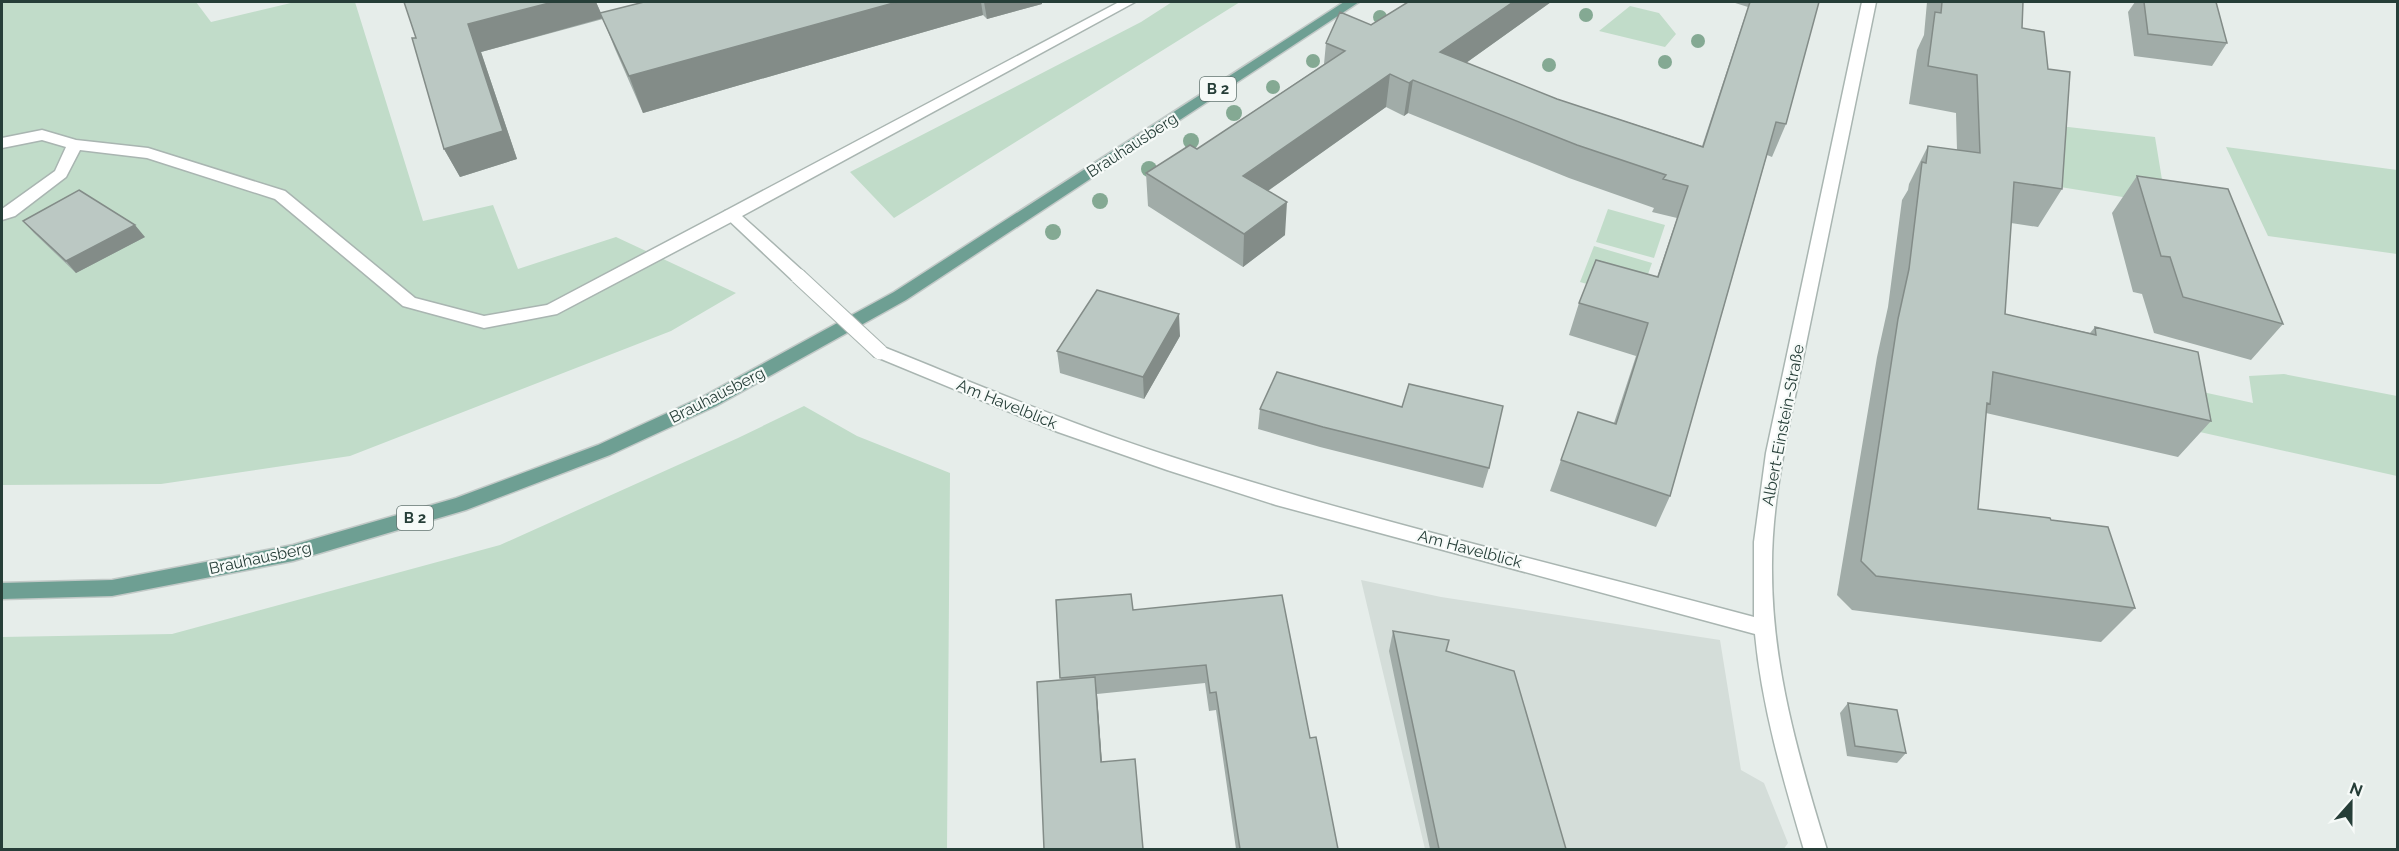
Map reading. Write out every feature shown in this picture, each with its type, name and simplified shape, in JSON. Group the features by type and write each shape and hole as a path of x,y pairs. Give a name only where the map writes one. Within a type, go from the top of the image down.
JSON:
{"main road":[{"name":"Brauhausberg","path":"2,591 112,588 293,553 459,505 604,450 710,401 900,296 1352,2"}],"street":[{"path":"2,143 42,135 75,145 148,153 280,195 409,302 484,322 551,310 1128,2"},
{"name":"Albert-Einstein-Straße","path":"1816,849 1792,775 1779,720 1764,628 1762,571 1767,499 1869,2"},
{"path":"2,215 10,212 61,174 75,145"},
{"name":"Am Havelblick","path":"731,215 880,351 1064,427 1167,463 1276,497 1764,628"}],"shaded area":[{"path":"1361,580 1441,597 1720,640 1741,770 1764,783 1788,843 1783,850 1425,849"}],"green space":[{"path":"2,2 196,2 211,22 295,2 355,2 423,221 493,205 518,269 616,237 736,293 671,331 350,456 161,484 2,485"},
{"path":"1172,2 1240,2 894,218 850,172 1141,22"},
{"path":"1630,6 1659,13 1676,34 1665,47 1599,31"},
{"path":"2051,125 2155,137 2166,204 2054,186"},
{"path":"2226,147 2397,170 2397,254 2268,236"},
{"path":"1608,209 1665,225 1654,258 1596,242"},
{"path":"1594,246 1652,263 1639,299 1580,282"},
{"path":"2284,374 2397,396 2397,476 2173,426 2166,384 2253,403 2249,376"},
{"path":"804,406 857,436 950,473 947,849 2,849 2,637 172,634 500,545"}],"building":[{"path":"404,2 553,2 468,24 503,131 444,149 412,38 416,38"},
{"path":"644,2 897,2 629,76 600,13"},
{"path":"1408,2 1513,2 1440,52 1557,99 1703,147 1750,2 1819,2 1786,124 1776,122 1670,496 1561,460 1578,412 1616,424 1648,323 1579,303 1596,260 1658,277 1688,186 1663,179 1666,175 1577,145 1413,80 1409,83 1390,74 1243,176 1287,202 1244,234 1146,173 1190,145 1197,149 1345,51 1326,43 1340,12 1371,25"},
{"path":"1942,2 2023,2 2022,28 2044,32 2048,69 2070,72 2062,189 2014,182 2005,314 2096,335 2095,327 2198,352 2211,421 1993,372 1990,404 1987,403 1978,509 2108,527 2135,608 1876,576 1861,561 1898,319 1909,269 1922,162 1926,163 1928,146 1980,153 1977,75 1928,66 1935,12 1941,13"},
{"path":"2144,2 2216,2 2227,43 2148,34"},
{"path":"2137,176 2228,189 2283,324 2183,297 2170,257 2161,256"},
{"path":"79,190 135,225 66,261 23,221"},
{"path":"1097,290 1179,314 1143,377 1057,351"},
{"path":"1277,372 1402,407 1409,384 1503,406 1489,468 1260,409"},
{"path":"1131,594 1133,610 1282,595 1310,738 1316,737 1338,849 1240,849 1216,692 1210,693 1206,665 1060,678 1056,600"},
{"path":"1393,631 1449,640 1446,651 1514,671 1566,849 1439,849"},
{"path":"1095,677 1101,762 1135,759 1143,849 1044,849 1037,682"},
{"path":"1848,703 1897,710 1906,753 1855,746"}]}
